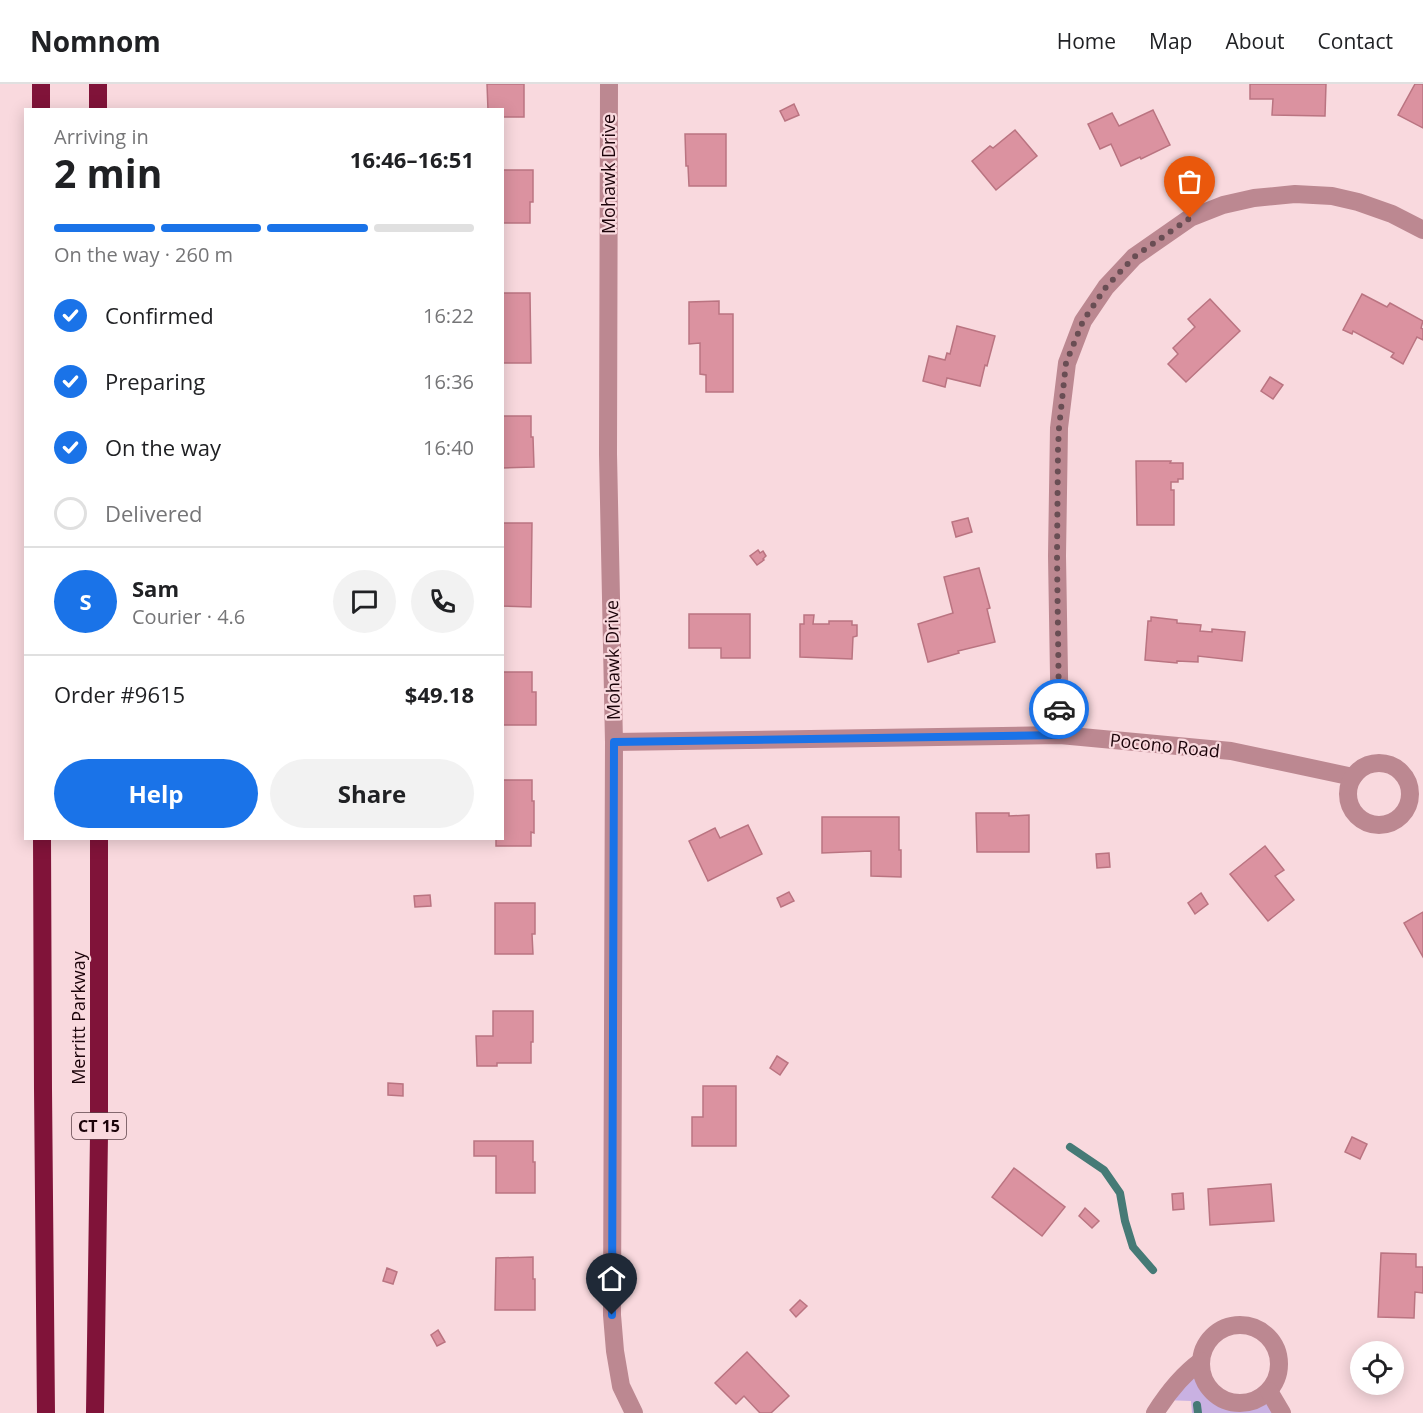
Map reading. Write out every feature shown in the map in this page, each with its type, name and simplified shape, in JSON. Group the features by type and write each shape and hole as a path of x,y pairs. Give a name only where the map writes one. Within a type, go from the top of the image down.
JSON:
{"highway":[{"path":"41,84 41,108"},
{"path":"98,84 98,108"},
{"name":"Merritt Parkway","path":"42,840 46,1413"},
{"name":"Merritt Parkway","path":"95,1413 99,1135 99,840"}],"street":[{"name":"Mohawk Drive","path":"609,84 608,453 614,742 612,1315 621,1386 634,1413"},
{"path":"1060,735 1057,556 1059,428 1066,363 1083,321 1106,287 1134,257 1190,218 1254,198 1295,194 1332,196 1358,201 1392,214 1423,230"},
{"name":"Pocono Road","path":"614,742 1060,735 1231,752 1353,777"},
{"path":"1236,1325 1250,1326 1262,1332 1278,1353 1279,1366 1276,1379 1269,1391 1257,1399 1244,1403 1230,1402 1218,1397 1208,1387 1202,1374 1201,1360 1205,1347 1212,1337 1223,1329 1236,1325"},
{"path":"1155,1413 1163,1400 1201,1360"},
{"path":"1269,1391 1282,1413"}],"shaded area":[{"path":"1201,1361 1206,1383 1217,1396 1224,1400 1241,1403 1257,1399 1269,1391 1282,1413 1192,1413 1191,1401 1163,1400"}],"building":[{"path":"487,84 524,84 524,117 504,117 504,108 488,108"},
{"path":"1250,84 1326,84 1325,116 1272,115 1273,99 1250,99"},
{"path":"1415,84 1423,84 1423,128 1398,115"},
{"path":"794,104 799,115 785,121 780,111"},
{"path":"1153,110 1170,145 1121,166 1111,144 1100,149 1088,124 1112,113 1119,126"},
{"path":"1015,130 1037,156 996,190 972,161"},
{"path":"685,134 726,134 726,186 689,186"},
{"path":"504,170 533,170 533,202 530,202 530,223 504,223"},
{"path":"504,293 530,293 531,363 504,363"},
{"path":"1362,294 1387,307 1390,303 1423,321 1421,328 1423,329 1423,340 1417,337 1403,364 1391,357 1394,353 1353,331 1352,334 1343,330"},
{"path":"1210,299 1240,331 1186,382 1168,364 1178,354 1173,348 1195,327 1188,319"},
{"path":"719,301 719,314 733,314 733,392 706,392 706,375 700,374 700,343 689,344 689,302"},
{"path":"957,326 995,336 980,386 947,378 945,387 923,381 929,356 945,360 947,353 950,354"},
{"path":"1270,377 1283,385 1273,399 1261,391"},
{"path":"504,416 531,416 534,467 504,468"},
{"path":"1136,461 1183,463 1183,479 1171,482 1171,490 1174,490 1174,525 1137,525"},
{"path":"968,518 972,532 956,537 952,522"},
{"path":"504,523 532,523 531,607 504,606"},
{"path":"758,550 760,553 763,551 766,556 757,565 750,556"},
{"path":"979,568 990,608 987,609 995,642 958,651 959,653 928,662 918,624 953,613 944,577"},
{"path":"689,614 750,614 750,658 721,658 721,648 689,648"},
{"path":"804,615 814,615 813,624 852,621 852,625 857,625 857,636 853,637 852,659 800,657 800,624 804,624"},
{"path":"1151,617 1177,620 1177,623 1201,625 1200,631 1212,632 1212,629 1245,632 1242,661 1198,656 1198,662 1145,660 1148,621 1151,621"},
{"path":"504,672 532,672 532,692 536,692 536,725 504,725"},
{"path":"504,780 532,780 534,833 531,832 531,846 496,846 496,840 504,840"},
{"path":"976,813 1029,815 1029,852 977,852"},
{"path":"822,817 899,817 901,877 871,876 871,851 822,853"},
{"path":"748,825 762,854 708,881 689,841 715,828 720,838"},
{"path":"1265,846 1284,870 1275,876 1294,900 1268,921 1230,874"},
{"path":"1109,853 1110,867 1097,868 1096,854"},
{"path":"789,892 794,901 781,907 777,898"},
{"path":"1201,893 1208,904 1195,914 1188,903"},
{"path":"430,895 431,906 415,907 414,896"},
{"path":"495,903 535,903 533,954 495,954"},
{"path":"1423,912 1423,957 1404,923"},
{"path":"493,1011 533,1011 531,1063 497,1063 497,1066 477,1066 476,1036 493,1036"},
{"path":"777,1056 788,1063 780,1075 770,1068"},
{"path":"388,1083 403,1084 403,1096 388,1095"},
{"path":"703,1086 736,1086 736,1146 692,1146 692,1117 703,1117"},
{"path":"1352,1137 1367,1144 1360,1159 1345,1152"},
{"path":"474,1141 533,1141 535,1193 496,1193 496,1156 474,1156"},
{"path":"1014,1168 1065,1207 1042,1236 992,1197"},
{"path":"1271,1184 1274,1221 1210,1225 1208,1189"},
{"path":"1183,1193 1184,1209 1173,1210 1172,1194"},
{"path":"1085,1208 1099,1221 1092,1228 1079,1216"},
{"path":"1381,1253 1416,1254 1416,1267 1423,1267 1423,1293 1415,1292 1414,1318 1378,1317"},
{"path":"533,1257 535,1310 495,1310 496,1258"},
{"path":"387,1268 397,1272 393,1284 383,1281"},
{"path":"800,1300 807,1306 796,1317 790,1310"},
{"path":"438,1330 445,1342 437,1346 431,1335"},
{"path":"747,1352 789,1396 771,1413 760,1413 744,1396 736,1404 715,1383"}],"waterway":[{"path":"1070,1147 1104,1170 1120,1193 1133,1247 1153,1270"},
{"path":"1197,1405 1198,1413"}],"way so far":[{"path":"1059,709 1058,449 1066,363 1083,321 1106,287 1134,257 1190,218"}],"route":[{"path":"612,1315 614,742 1060,735 1059,709"}]}
